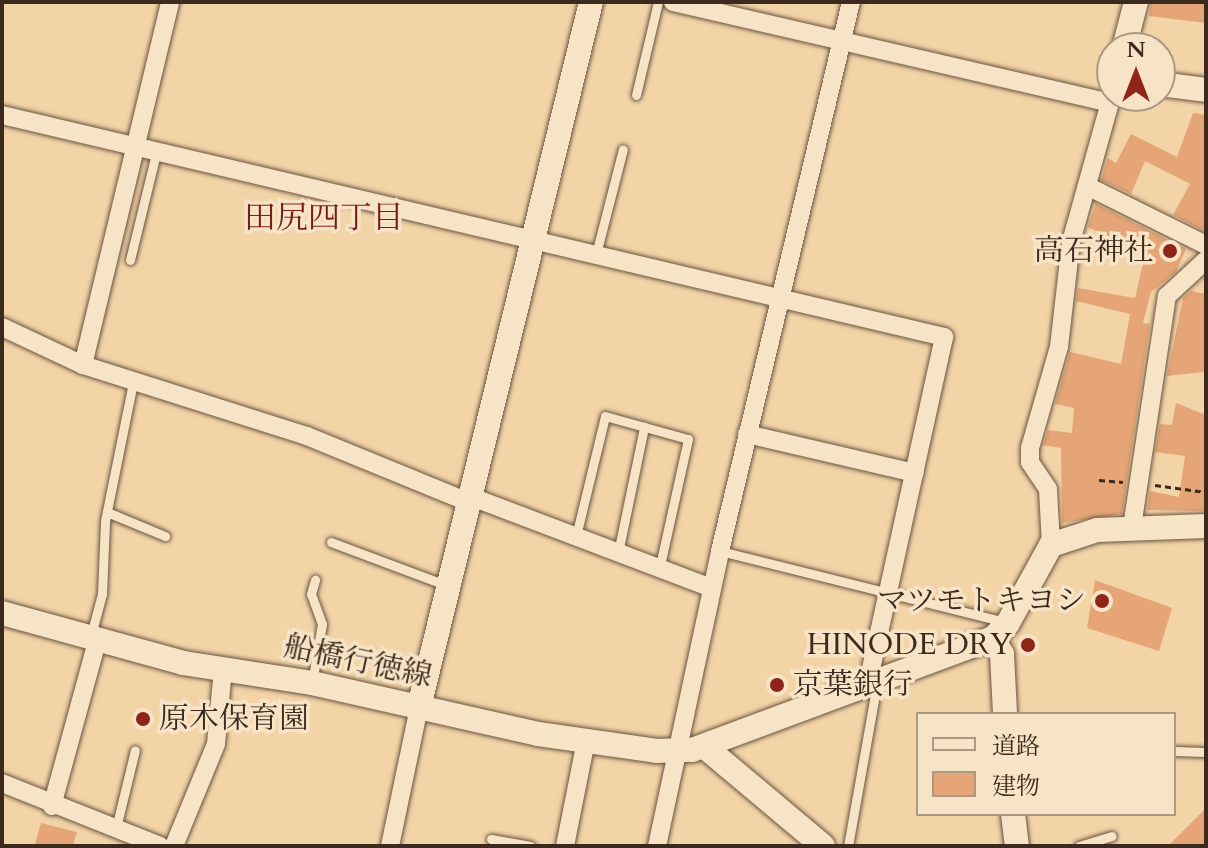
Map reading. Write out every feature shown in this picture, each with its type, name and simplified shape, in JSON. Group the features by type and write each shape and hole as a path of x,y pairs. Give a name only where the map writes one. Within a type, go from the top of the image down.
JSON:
{"main road":[{"path":"419,707 591,2"},
{"path":"1128,32 1136,2"},
{"path":"1176,86 1206,90"},
{"path":"1005,712 1001,630 1051,545 1132,527 1206,526"},
{"name":"船橋行徳線","path":"2,613 223,669 312,683 586,741 676,751 705,747 1001,630"},
{"path":"705,747 823,846"},
{"path":"1013,816 1017,846"}],"street":[{"path":"83,365 170,2"},
{"path":"673,2 841,42 1096,96"},
{"path":"657,846 711,588 851,2"},
{"path":"1051,545 1048,489 1030,462 1030,448 1059,347 1071,242 1107,112"},
{"path":"2,115 944,337 889,590 873,683"},
{"path":"1087,186 1206,245"},
{"path":"1132,527 1167,296 1206,260"},
{"path":"2,327 83,365 307,436 471,500 577,532 711,588"},
{"path":"747,434 915,473"},
{"path":"52,806 94,636"},
{"path":"174,846 216,744 223,669"},
{"path":"390,846 419,707"},
{"path":"565,846 586,741"},
{"path":"2,783 115,832 160,846"}],"lane":[{"path":"636,95 658,2"},
{"path":"596,254 623,149"},
{"path":"130,260 156,153"},
{"path":"94,636 102,594 107,512 133,382"},
{"path":"577,532 605,416 688,439 660,565"},
{"path":"619,548 644,427"},
{"path":"107,512 165,536"},
{"path":"331,542 448,586"},
{"path":"720,551 889,590 1001,630"},
{"path":"312,683 322,624 311,594 315,580"},
{"path":"848,846 873,683"},
{"path":"115,832 135,750"},
{"path":"1176,751 1206,752"},
{"path":"1079,846 1111,836"},
{"path":"491,839 530,846"}],"building":[{"path":"1151,2 1206,2 1206,23 1149,16"},
{"path":"1193,113 1206,115 1206,232 1173,215 1190,184 1145,161 1131,194 1101,180 1108,158 1116,163 1131,134 1177,157"},
{"path":"1096,204 1186,249 1176,272 1151,292 1143,323 1150,324 1122,514 1062,523 1061,448 1043,445 1048,430 1072,433 1074,408 1055,404 1070,352 1121,364 1130,314 1076,301 1078,288 1135,298 1145,255 1088,227"},
{"path":"1191,291 1206,294 1204,372 1167,376 1183,298"},
{"path":"1176,403 1206,415 1206,511 1147,510 1150,491 1179,497 1185,456 1155,452 1160,424 1172,425"},
{"path":"1095,580 1172,608 1159,651 1087,628"},
{"path":"1206,808 1206,846 1168,846"},
{"path":"41,823 77,832 73,846 35,844"}],"place":[{"name":"高石神社","path":"1170,251"},
{"name":"マツモトキヨシ","path":"1102,601"},
{"name":"HINODE DRY","path":"1028,645"},
{"name":"京葉銀行","path":"777,685"},
{"name":"原木保育園","path":"143,719"}],"district":[{"name":"田尻四丁目","path":"324,218"}]}
